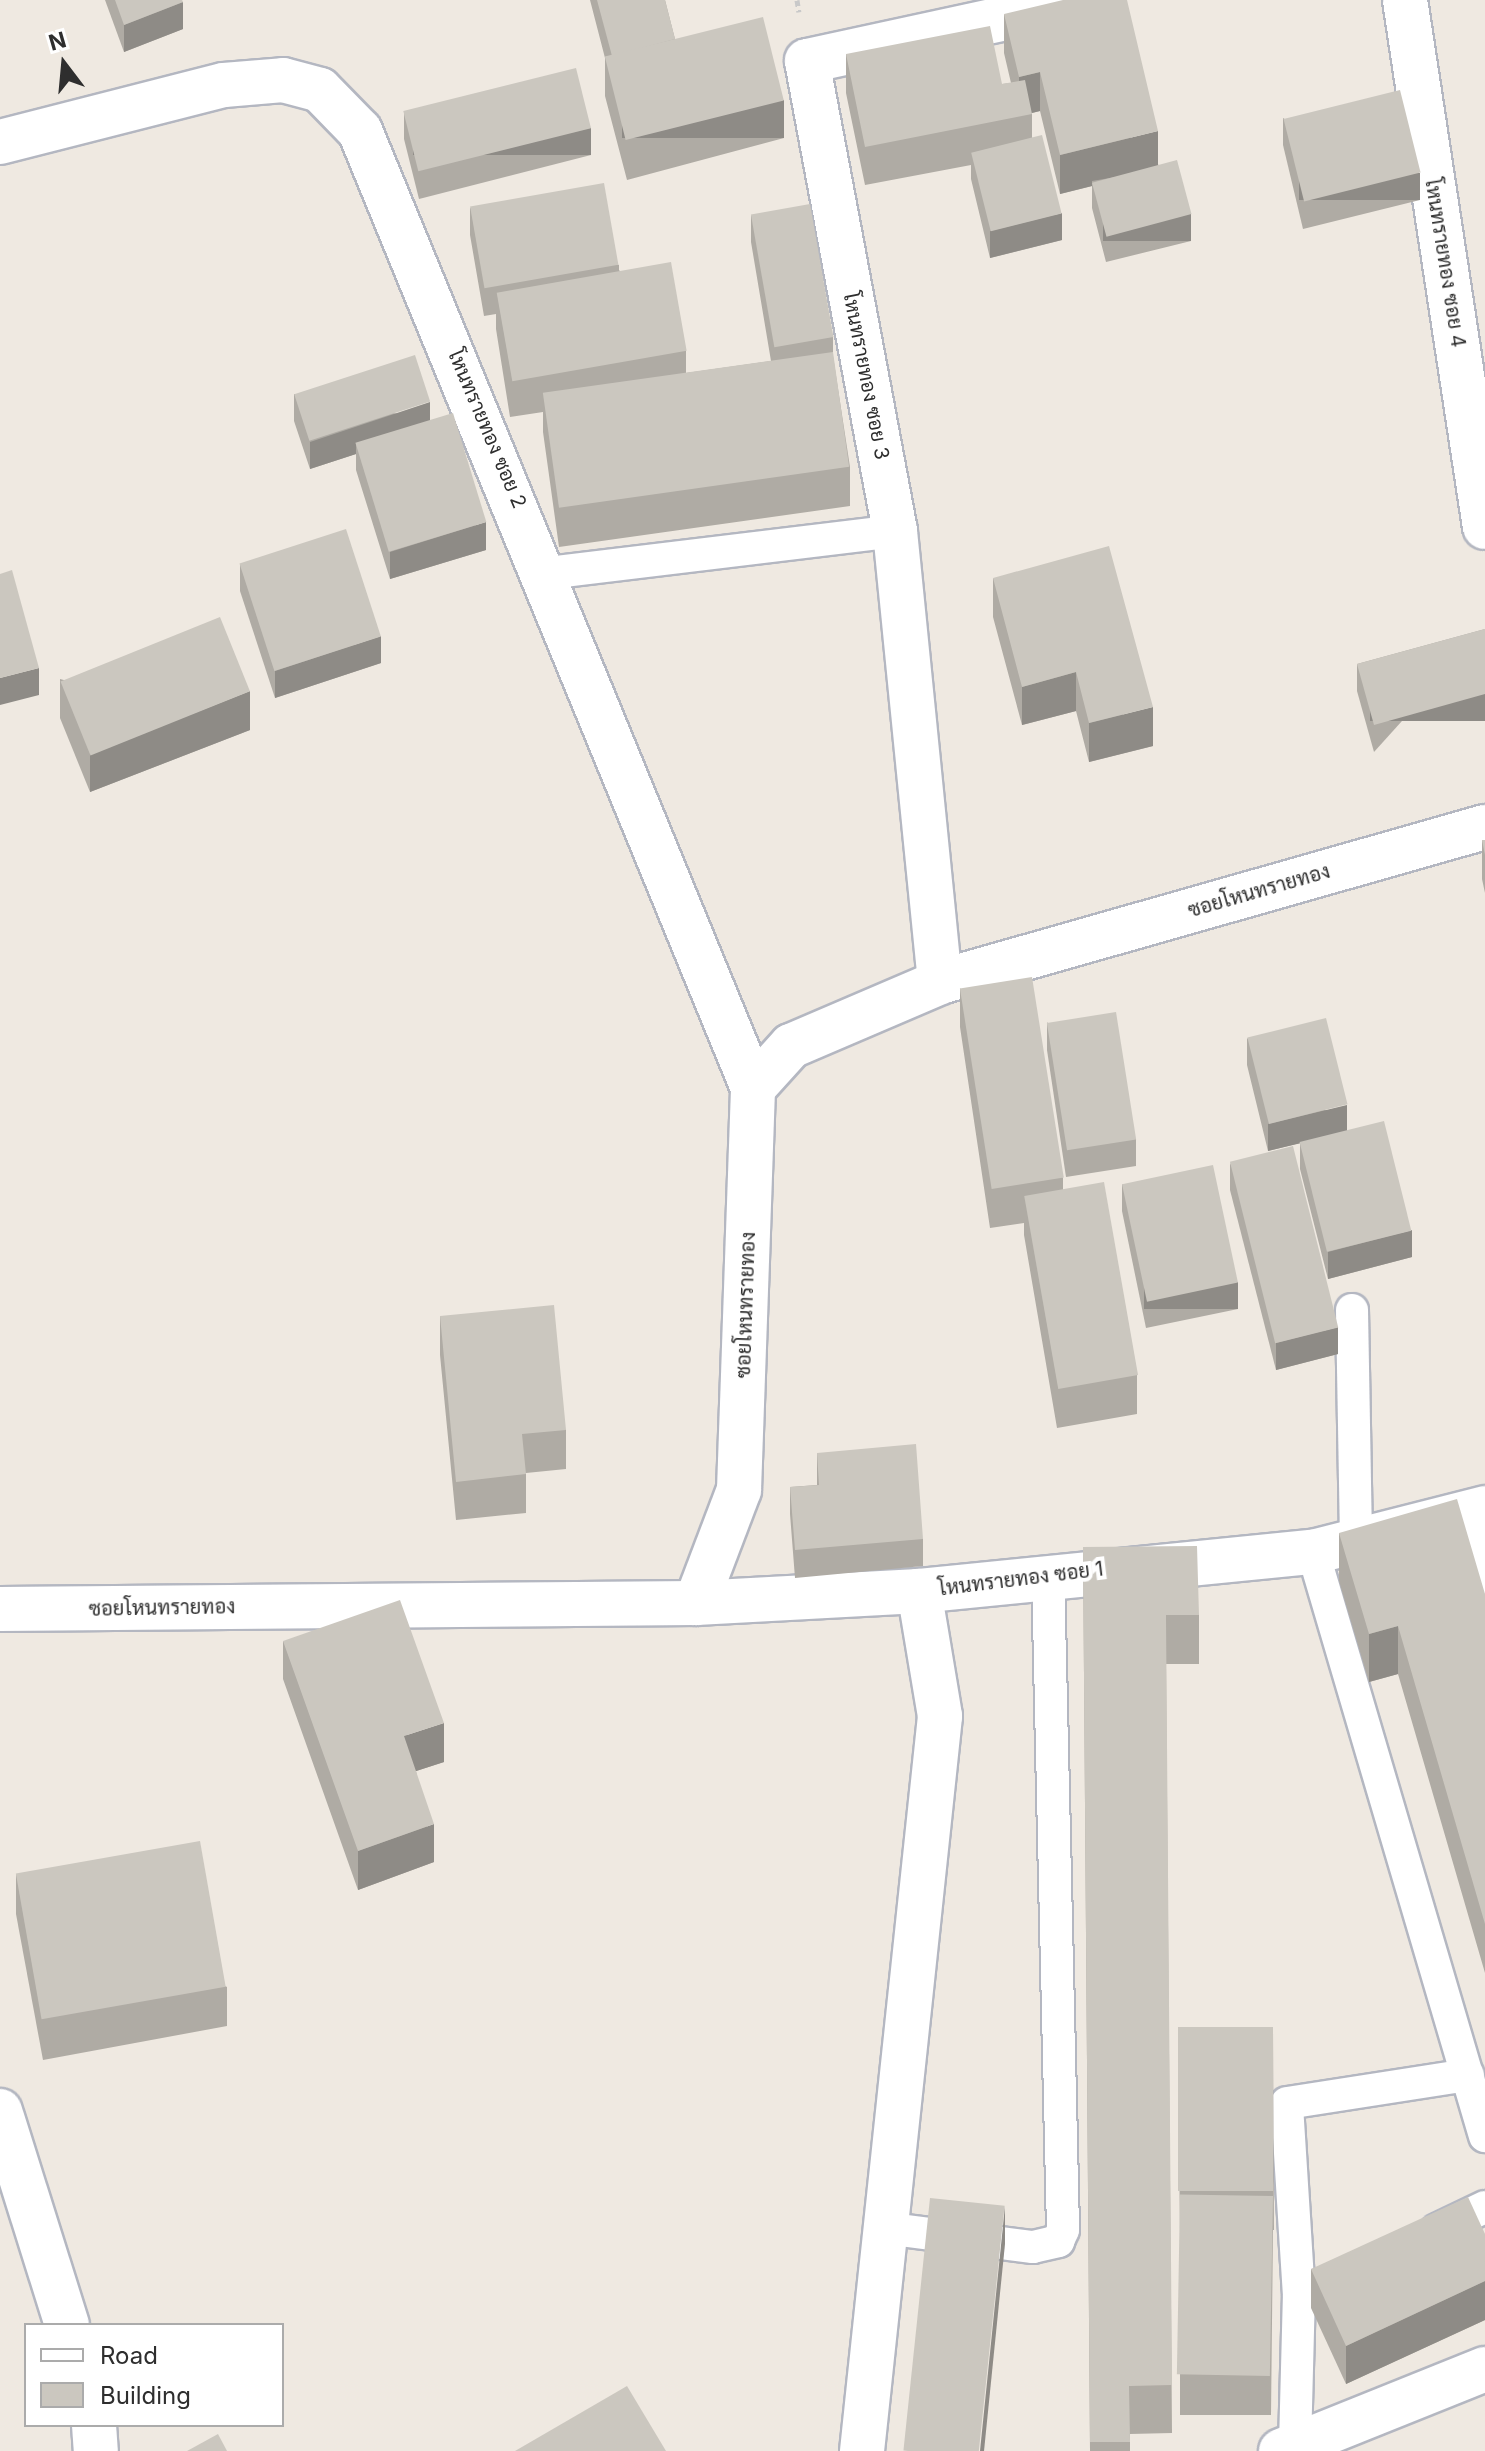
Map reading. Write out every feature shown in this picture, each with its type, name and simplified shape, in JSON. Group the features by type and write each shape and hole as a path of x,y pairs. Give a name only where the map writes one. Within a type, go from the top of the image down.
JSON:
{"street":[{"name":"โหนทรายทอง ซอย 3","path":"940,982 895,531 807,61 1090,0"},
{"name":"โหนทรายทอง ซอย 4","path":"1405,0 1485,527"},
{"name":"โหนทรายทอง ซอย 2","path":"0,142 224,85 283,80 320,90 360,131 548,573 753,1088"},
{"name":"ซอยโหนทรายทอง","path":"0,1609 696,1603 739,1490 753,1088 791,1046 817,1030 940,982 1485,827"},
{"name":"โหนทรายทอง ซอย 1","path":"696,1603 919,1591 1048,1573 1313,1552 1474,1511"},
{"path":"1474,1511 1485,1586"},
{"path":"862,2451 940,1716 919,1591"},
{"path":"0,2111 66,2323"},
{"path":"1288,2448 1485,2369"},
{"path":"94,2427 96,2451"}],"lane":[{"path":"548,573 895,531"},
{"path":"1352,1310 1356,1539"},
{"path":"1313,1552 1485,2136"},
{"path":"884,2228 1033,2247 1058,2241 1063,2230 1048,1573"},
{"path":"1288,2448 1299,2296 1287,2103 1468,2075"},
{"path":"1413,2241 1485,2207"},
{"path":"1299,2296 1342,2275"}],"building":[{"path":"115,0 182,0 183,2 124,25"},
{"path":"597,0 665,0 675,39 612,56"},
{"path":"1063,0 1127,0 1158,131 1060,155 1040,72 1019,77 1004,14"},
{"path":"763,17 784,100 626,140 605,56"},
{"path":"990,26 1002,84 1025,80 1032,114 865,147 846,54"},
{"path":"576,68 591,128 418,171 403,111"},
{"path":"1400,90 1421,172 1304,202 1284,119"},
{"path":"1042,135 1062,214 991,231 971,153"},
{"path":"1177,160 1191,214 1106,237 1092,183"},
{"path":"604,183 618,265 484,288 470,207"},
{"path":"810,204 833,337 774,347 751,214"},
{"path":"671,262 687,351 512,381 497,293"},
{"path":"833,352 849,467 559,508 543,393"},
{"path":"415,355 430,402 309,441 294,394"},
{"path":"453,413 486,522 389,552 355,443"},
{"path":"346,529 381,636 274,671 239,564"},
{"path":"1109,546 1153,707 1089,723 1076,672 1022,687 993,578"},
{"path":"12,570 39,668 0,678 0,574"},
{"path":"220,617 250,691 90,756 61,681"},
{"path":"1485,629 1485,694 1374,725 1357,664"},
{"path":"1032,977 1064,1178 992,1189 960,988"},
{"path":"1116,1012 1136,1139 1067,1150 1047,1023"},
{"path":"1326,1018 1348,1104 1269,1124 1247,1038"},
{"path":"1384,1121 1411,1231 1327,1252 1300,1142"},
{"path":"1293,1146 1338,1327 1275,1343 1230,1162"},
{"path":"1213,1165 1238,1282 1147,1302 1122,1184"},
{"path":"1104,1182 1138,1375 1058,1389 1024,1196"},
{"path":"554,1305 566,1430 522,1434 526,1474 456,1482 440,1316"},
{"path":"916,1444 923,1539 795,1550 790,1487 819,1485 817,1453"},
{"path":"1457,1499 1485,1594 1485,1924 1398,1626 1369,1634 1339,1533"},
{"path":"1197,1546 1199,1615 1166,1615 1172,2385 1129,2386 1130,2442 1090,2442 1083,1547"},
{"path":"400,1600 444,1723 404,1736 434,1824 358,1851 283,1641"},
{"path":"200,1841 226,1987 42,2019 16,1873"},
{"path":"1178,2027 1273,2027 1273,2191 1178,2191"},
{"path":"1180,2194 1273,2196 1270,2376 1177,2374"},
{"path":"1468,2197 1485,2234 1485,2281 1346,2346 1311,2269"},
{"path":"930,2198 1005,2206 979,2451 903,2451"},
{"path":"627,2386 666,2451 515,2451"},
{"path":"218,2434 227,2451 187,2451"}]}
